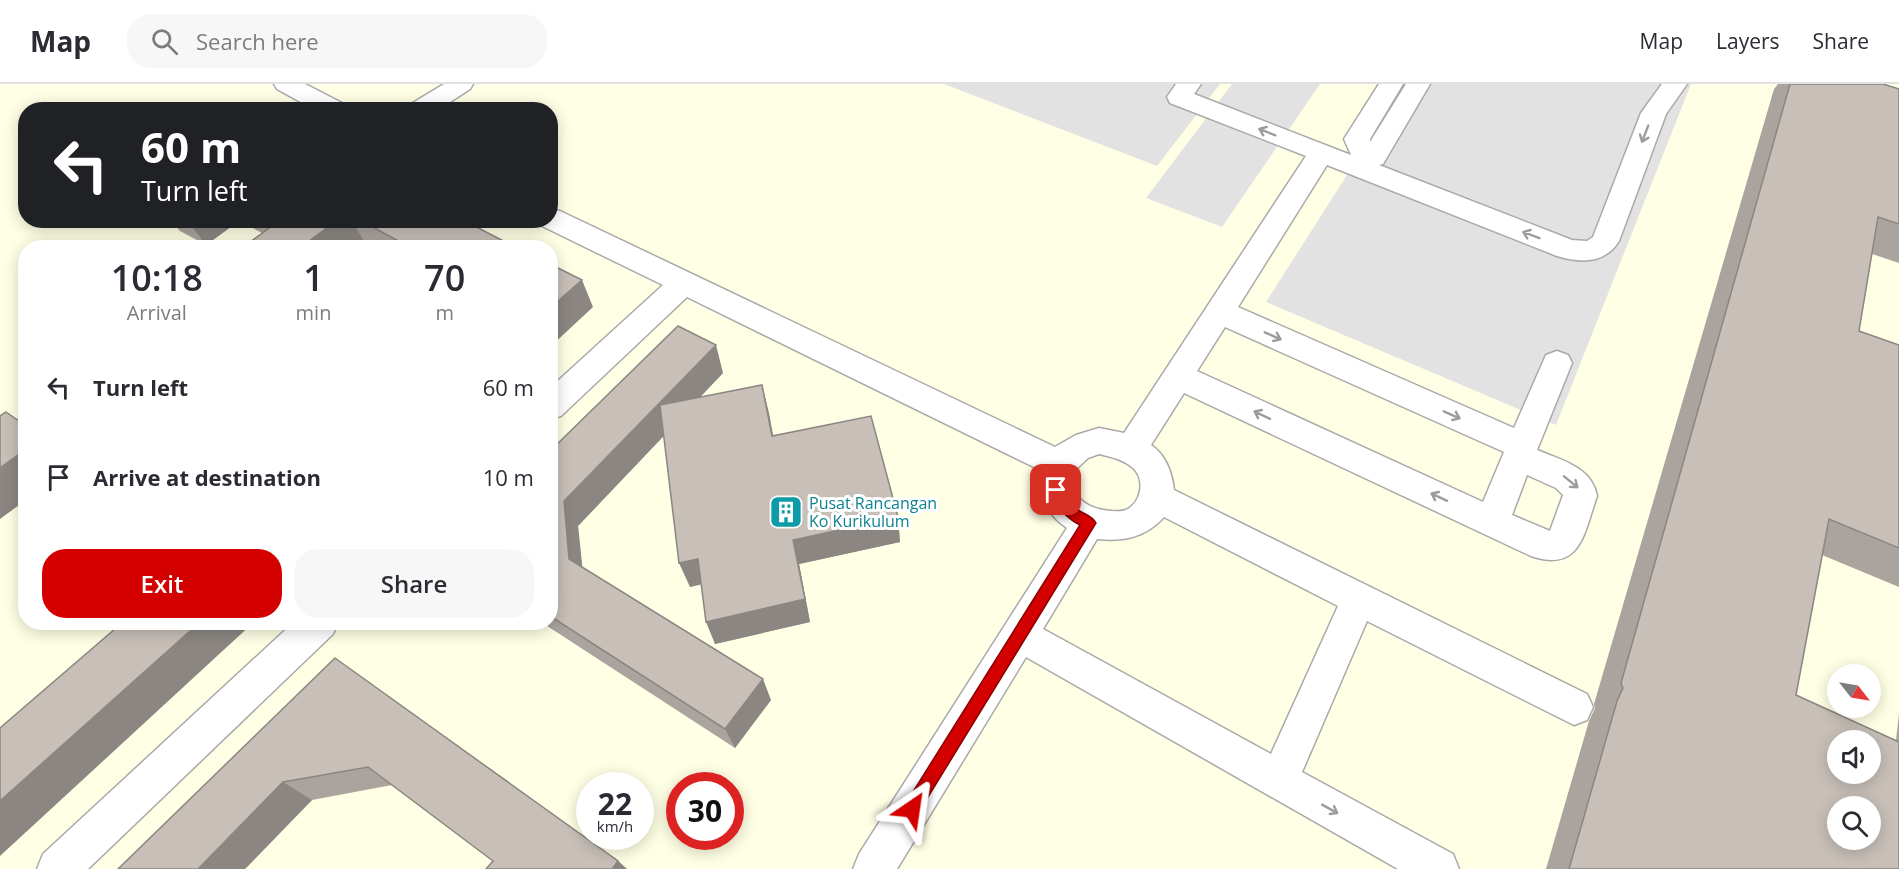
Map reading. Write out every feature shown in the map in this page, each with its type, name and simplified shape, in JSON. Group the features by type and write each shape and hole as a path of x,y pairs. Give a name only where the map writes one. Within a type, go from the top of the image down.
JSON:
{"street":[{"path":"433,102 461,84"},
{"path":"1175,88 1321,154 1567,249 1591,251 1600,248 1605,241 1654,113 1675,84"},
{"path":"296,89 320,102"},
{"path":"1132,448 1321,154"},
{"path":"558,222 1059,464"},
{"path":"558,399 683,283"},
{"path":"1179,376 1543,545 1559,545 1564,540 1580,496 1579,489 1568,478 1521,452 1220,312"},
{"path":"1492,521 1557,363"},
{"path":"1091,442 1116,442 1146,457 1159,483 1157,497 1151,510 1139,520 1124,526 1106,527 1089,523 1074,515 1063,504 1056,490 1055,477 1059,464 1069,452 1091,442"},
{"path":"1157,497 1574,707"},
{"path":"874,869 1089,523"},
{"path":"1279,780 1359,599"},
{"path":"58,869 312,630"},
{"path":"1020,635 1438,869"}],"shaded area":[{"path":"0,84 1899,84 1899,869 0,869"},
{"path":"944,84 1220,84 1157,166"},
{"path":"1232,84 1320,84 1222,227 1146,198"},
{"path":"1405,84 1691,84 1556,425 1266,302"}],"building":[{"path":"1790,84 1883,84 1899,89 1899,224 1878,217 1859,331 1899,345 1899,548 1829,519 1796,695 1827,709 1827,718 1846,718 1873,730 1827,730 1827,784 1881,784 1881,734 1899,742 1899,869 1569,869 1617,701 1623,688 1621,683"},
{"path":"269,228 326,228 311,240 253,240"},
{"path":"375,228 478,228 502,240 396,240"},
{"path":"558,268 582,280 558,301"},
{"path":"678,326 716,345 564,501 569,559 763,679 725,729 558,621 558,443"},
{"name":"Pusat Rancangan Ko Kurikulum","path":"762,385 772,436 871,416 898,517 793,540 805,599 706,622 698,559 679,563 660,405"},
{"path":"6,412 18,420 18,455 0,468 0,416"},
{"path":"114,630 191,630 0,801 0,728"},
{"path":"335,658 576,831 576,850 603,850 618,861 612,869 486,869 493,861 368,767 283,782 198,869 118,869"}],"place":[{"name":"Pusat Rancangan Ko Kurikulum","path":"786,512"}],"route":[{"path":"912,809 1089,523 1074,515 1063,504 1056,490"}]}
